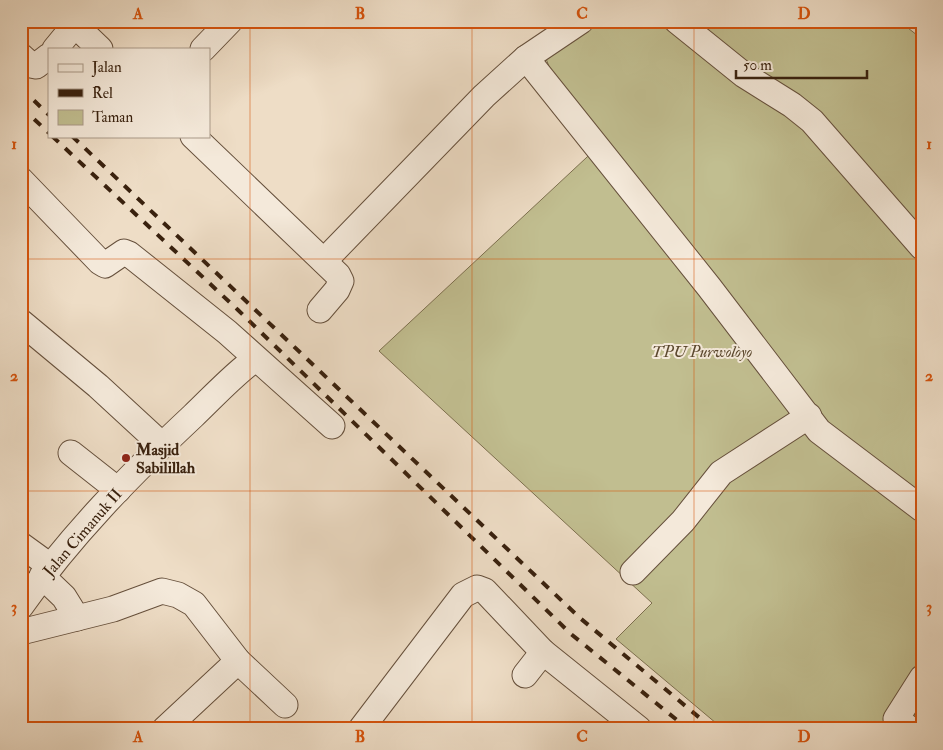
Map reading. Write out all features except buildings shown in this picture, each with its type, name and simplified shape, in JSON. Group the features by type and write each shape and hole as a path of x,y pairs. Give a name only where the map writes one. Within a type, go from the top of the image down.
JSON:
{"street":[{"path":"205,48 230,21"},
{"path":"677,21 744,75 792,105 812,121 922,247"},
{"path":"56,48 77,23 99,48"},
{"path":"324,261 477,103 526,58 568,24"},
{"path":"21,56 31,65 36,66 48,57"},
{"path":"526,58 819,431 922,509"},
{"path":"195,138 324,261 341,281 337,290 320,310"},
{"path":"21,180 100,262 105,265 124,252 129,254 227,332 332,426"},
{"path":"21,322 98,386 162,445"},
{"name":"Jalan Cimanuk II","path":"21,606 46,571 118,490 162,445 255,359"},
{"path":"633,572 687,516 722,473 809,416"},
{"path":"72,453 118,490"},
{"path":"21,545 46,571 77,618"},
{"path":"361,729 440,624 464,595 477,588 485,591 543,652 640,729"},
{"path":"21,632 113,609 162,591 178,595 194,604 238,661 285,705"},
{"path":"525,675 543,652"},
{"path":"165,729 238,661"},
{"path":"910,729 896,719 922,678"}],"green space":[{"name":"TPU Purwoloyo","path":"603,21 899,21 922,39 922,729 723,729 616,639 652,603 379,351 601,144 553,77 545,56"}],"railway":[{"path":"21,88 48,114"},
{"path":"21,107 48,132"},
{"path":"54,138 238,310 571,634 688,729"},
{"path":"74,138 580,618 713,729"}],"place":[{"name":"Masjid Sabilillah","path":"126,458"}]}
